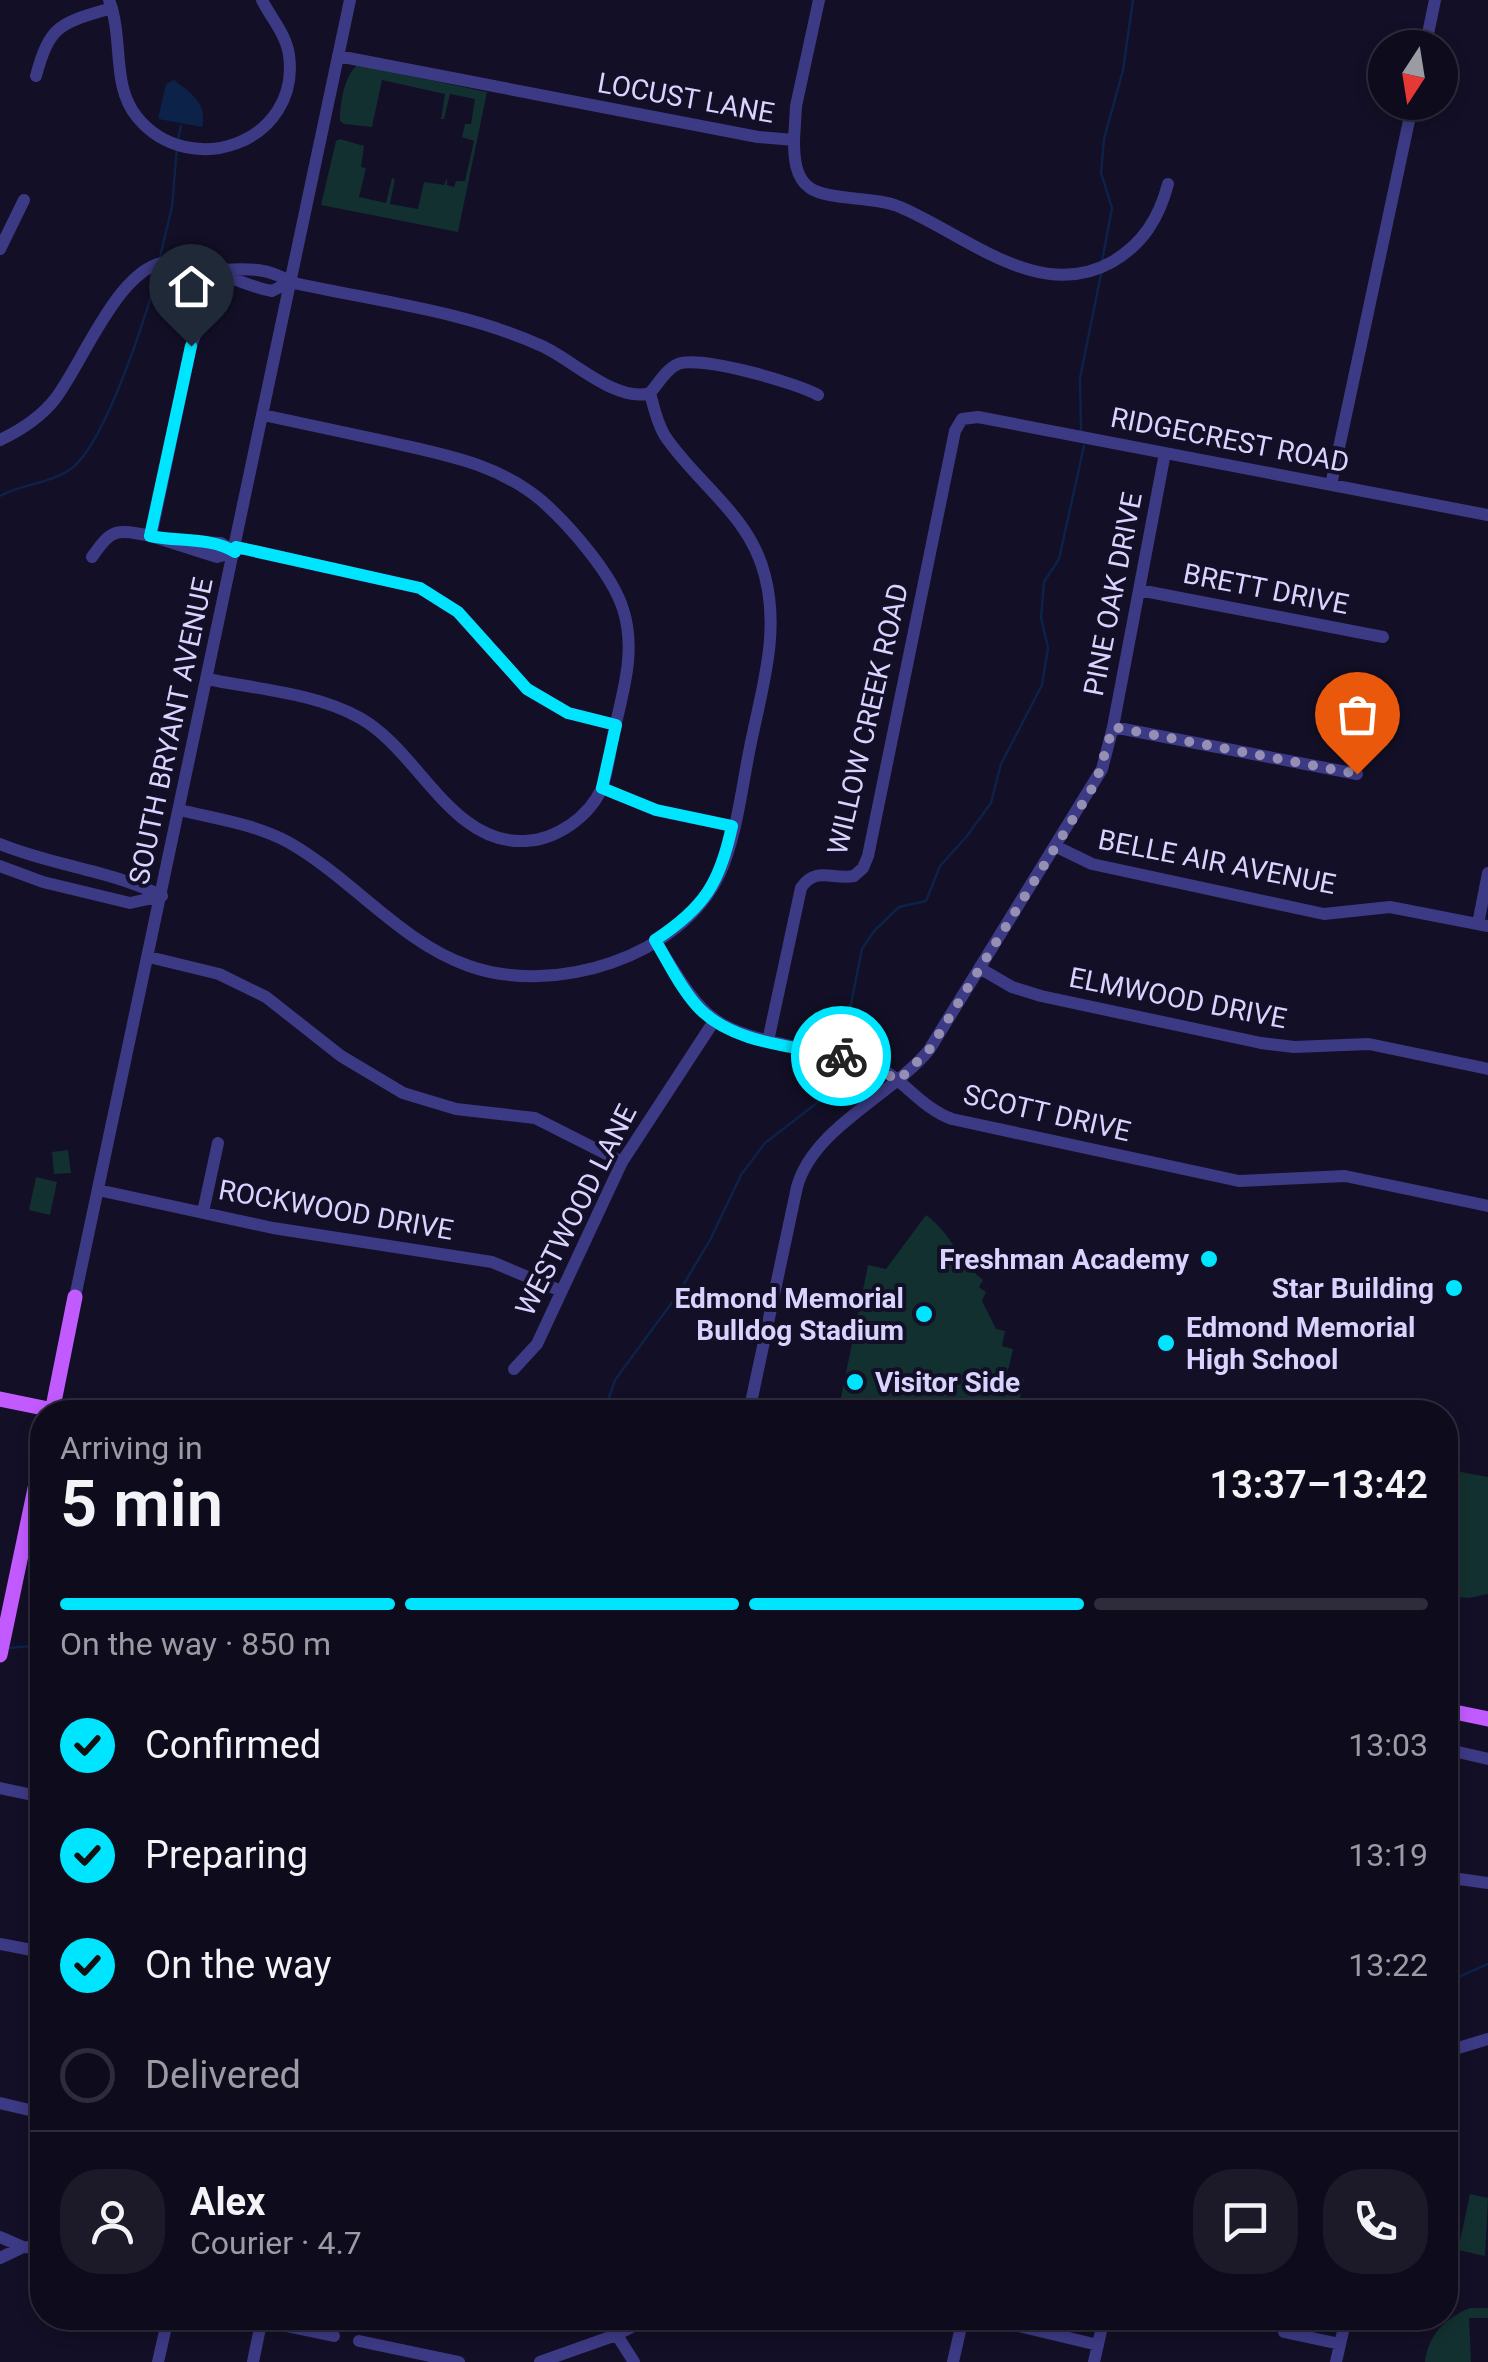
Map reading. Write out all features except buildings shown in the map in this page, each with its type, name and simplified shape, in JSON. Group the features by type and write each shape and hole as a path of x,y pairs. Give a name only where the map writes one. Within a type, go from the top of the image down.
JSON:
{"main road":[{"name":"SOUTH BRYANT AVENUE","path":"58,1400 75,1297"},
{"path":"0,1399 30,1406"},
{"path":"2,1648 30,1514"},
{"path":"1458,1713 1488,1719"}],"street":[{"path":"36,76 45,43 55,31 111,4 119,36 121,87 138,118 167,140 216,149 238,145 272,120 285,97 289,75 287,45 262,0"},
{"name":"SOUTH BRYANT AVENUE","path":"75,1297 350,0"},
{"path":"794,140 796,104 819,0"},
{"path":"1429,30 1436,0"},
{"name":"LOCUST LANE","path":"338,56 578,104 794,140 797,170 808,187 898,206 1018,266 1060,277 1099,269 1134,246 1161,209 1168,184"},
{"path":"1331,485 1409,120"},
{"path":"0,250 24,200"},
{"path":"0,440 35,419 57,397 136,275 152,264 172,262 216,270 272,291 290,282 492,327 546,347 628,395 650,393 672,367 691,362 788,381 818,395"},
{"path":"150,536 199,324"},
{"path":"180,810 251,826 285,840 418,939 471,967 525,976 556,976 618,959 680,924 708,894 720,872 770,651 770,599 757,551 744,526 664,434 650,393"},
{"path":"207,679 336,706 358,717 388,739 464,820 493,837 526,841 552,836 580,818 602,788 629,654 623,608 590,556 542,502 496,471 468,460 263,414"},
{"name":"RIDGECREST ROAD","path":"962,419 978,417 1488,515"},
{"name":"WILLOW CREEK ROAD","path":"768,1041 800,888 805,880 819,874 854,876 868,856 953,438 962,419"},
{"name":"PINE OAK DRIVE","path":"753,1400 802,1170 828,1138 898,1081 929,1050 1096,782 1113,727 1165,453"},
{"path":"92,558 106,536 117,531 174,541 221,543 236,550 420,588 458,612 527,689 568,713 616,725"},
{"name":"BRETT DRIVE","path":"1139,590 1383,637"},
{"path":"1113,727 1357,774"},
{"path":"602,788 656,810 732,826"},
{"path":"0,844 135,883 162,896"},
{"name":"BELLE AIR AVENUE","path":"1058,846 1092,864 1324,914 1390,907 1483,925"},
{"path":"0,866 43,882 130,903 162,896"},
{"path":"1483,925 1488,873"},
{"name":"SCOTT DRIVE","path":"655,940 693,1002 714,1022 738,1034 868,1062 898,1081 922,1104 952,1120 1239,1181 1344,1176 1488,1206"},
{"path":"149,957 219,974 266,997 341,1056 403,1093 456,1109 535,1118 622,1162"},
{"name":"ELMWOOD DRIVE","path":"982,968 1012,987 1041,996 1262,1043 1294,1047 1369,1044 1488,1069"},
{"name":"WESTWOOD LANE","path":"514,1369 537,1344 622,1162 714,1022"},
{"path":"203,1212 218,1143"},
{"name":"ROCKWOOD DRIVE","path":"98,1190 273,1228 492,1262 562,1291"},
{"path":"1458,1752 1488,1759"},
{"path":"0,1788 30,1794"},
{"path":"1458,1879 1488,1883"},
{"path":"0,1944 30,1950"},
{"path":"1458,2048 1488,2038"},
{"path":"0,2103 30,2110"},
{"path":"0,2238 30,2247"},
{"path":"0,2258 24,2247"},
{"path":"158,2362 165,2330"},
{"path":"253,2362 260,2330"},
{"path":"309,2330 334,2336"},
{"path":"613,2330 634,2362"},
{"path":"540,2362 626,2330"},
{"path":"953,2362 960,2330"},
{"path":"1038,2330 1098,2344"},
{"path":"1094,2362 1101,2330"},
{"path":"1336,2362 1343,2330"},
{"path":"1284,2332 1340,2344"},
{"path":"359,2342 459,2362"}],"green space":[{"path":"357,65 487,92 458,232 321,205 336,141 340,139 364,146 361,167 366,168 359,197 386,203 392,178 395,179 390,204 418,209 424,182 444,185 447,178 447,185 454,187 456,181 465,181 474,141 462,137 465,124 471,124 475,99 450,94 441,119 445,94 382,80 372,127 344,124 340,121 344,91"},
{"path":"68,1150 71,1173 54,1174 52,1152"},
{"path":"36,1177 57,1182 50,1215 29,1210"},
{"name":"Edmond Memorial Bulldog Stadium","path":"926,1215 983,1280 979,1287 986,1292 982,1301 996,1329 1005,1331 1002,1346 1013,1349 1007,1375 1024,1379 1020,1400 840,1400 868,1265 886,1269"},
{"path":"1458,1471 1488,1477 1488,1594 1458,1597"},
{"path":"1470,2194 1488,2198 1485,2256 1458,2250"},
{"path":"1470,2308 1488,2308 1488,2318 1469,2318 1471,2362 1425,2362 1438,2330 1458,2330 1458,2314"}],"water":[{"path":"174,80 200,105 202,127 158,119 166,84"}],"waterway":[{"path":"1102,261 1112,208 1101,173 1104,139 1123,70 1133,0"},
{"path":"178,139 181,126"},
{"path":"160,257 172,207 177,147"},
{"path":"0,496 64,473 85,454 124,376 158,270"},
{"path":"1081,430 1080,378 1101,274"},
{"path":"842,1048 862,949 899,907 926,901 940,866 991,803 1001,764 1042,685 1048,648 1041,618 1044,582 1059,559 1084,446"},
{"path":"608,1400 615,1380 676,1297 710,1240 741,1175 765,1143 822,1099 840,1063"},
{"path":"9,1648 30,1646"},
{"path":"1458,1977 1488,1964"}],"way so far":[{"path":"841,1056 868,1062 898,1081 929,1050 1096,782 1106,760 1113,727 1357,774"}],"place":[{"name":"Freshman Academy","path":"1209,1259"},
{"name":"Star Building","path":"1454,1288"},
{"name":"Edmond Memorial Bulldog Stadium","path":"924,1314"},
{"name":"Edmond Memorial High School","path":"1166,1343"},
{"name":"Visitor Side","path":"855,1382"}],"route":[{"path":"191,346 150,536 221,543 235,552 236,547 420,588 471,624 527,689 568,713 616,725 602,788 640,806 732,826 726,857 702,903 655,940 693,1002 714,1022 738,1034 841,1056"}]}
